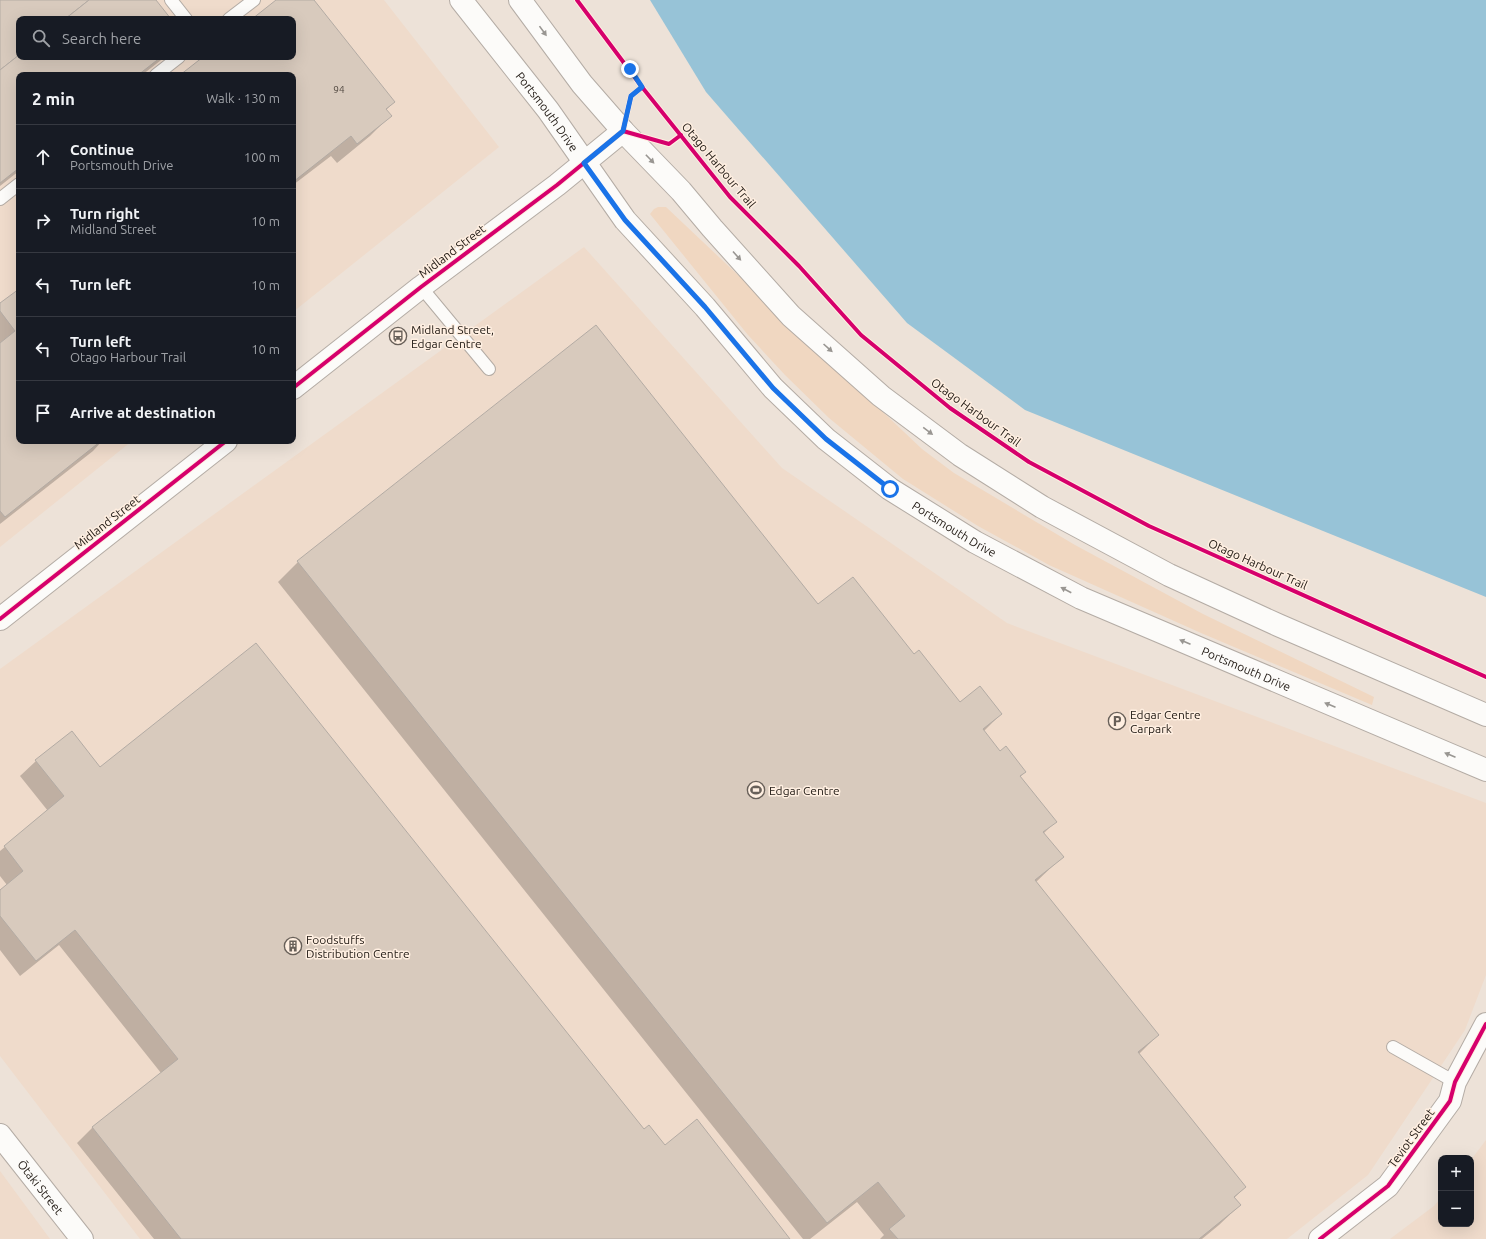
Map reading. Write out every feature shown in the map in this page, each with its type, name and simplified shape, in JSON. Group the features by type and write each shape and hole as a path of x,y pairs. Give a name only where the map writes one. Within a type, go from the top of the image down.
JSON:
{"main road":[{"name":"Portsmouth Drive","path":"461,0 548,110 625,220 705,307 773,388 826,439 890,489 975,542 1081,598 1486,770"},
{"path":"520,0 582,84 623,131 681,191 791,316 882,396 960,455 1042,507 1169,575 1278,625 1486,715"},
{"name":"Midland Street","path":"296,386 421,287 584,163 623,131"},
{"name":"Midland Street","path":"0,619 222,444"},
{"name":"Teviot Street","path":"1320,1239 1388,1186 1450,1101 1455,1082 1486,1024"},
{"name":"Ōtaki Street","path":"0,1135 82,1239"}],"lane":[{"path":"171,0 184,16"},
{"path":"233,16 254,0"},
{"path":"160,72 175,60"},
{"path":"0,199 16,186"},
{"path":"421,287 489,369"},
{"path":"1393,1047 1455,1082"}],"shaded area":[{"path":"0,0 384,0 499,147 296,310 296,72 16,72 16,444 128,444 0,547"},
{"path":"658,207 666,207 922,449 954,473 1075,545 1203,614 1374,697 1372,705 1201,633 1049,565 978,526 903,479 829,418 785,375 748,335 650,214"},
{"path":"584,247 782,468 1007,623 1486,803 1486,975 1465,1030 1368,1175 1287,1239 140,1239 0,1056 0,669"},
{"path":"1486,1140 1486,1239 1390,1239 1438,1201 1438,1227 1474,1227 1474,1156"},
{"path":"0,1171 50,1239 0,1239"}],"water":[{"path":"650,0 1486,0 1486,597 1025,410 907,323 706,92"}],"building":[{"path":"0,0 89,0 69,16 16,16 16,57 0,70"},
{"path":"89,0 156,0 169,16 69,16"},
{"path":"276,0 314,0 395,102 386,109 392,116 357,144 351,136 296,180 296,72 184,72 199,60 296,60 296,16 256,16"},
{"path":"16,57 16,60 157,60 142,72 16,72 16,170 0,183 0,70"},
{"path":"16,291 16,444 97,444 5,517 0,511 0,343 15,331 0,311 0,303"},
{"name":"Edgar Centre","path":"596,325 818,604 853,577 914,654 919,650 960,702 980,686 1002,714 983,729 1000,751 1006,746 1026,772 1020,776 1057,822 1043,832 1064,857 1035,880 1159,1035 1138,1052 1246,1187 1234,1197 1241,1205 1199,1239 898,1239 889,1229 905,1216 878,1182 827,1223 297,561"},
{"name":"Foodstuffs Distribution Centre","path":"256,643 644,1129 649,1125 665,1145 697,1119 790,1239 181,1239 92,1127 178,1059 75,930 36,961 0,916 0,890 23,871 4,846 64,796 35,760 72,731 100,767"}],"cycle path":[{"name":"Otago Harbour Trail","path":"577,0 642,87 730,197 799,266 861,335 950,408 1029,462 1149,526 1486,677"},
{"path":"623,131 631,96 642,87"},
{"name":"Otago Harbour Trail","path":"623,131 669,144 681,135"},
{"path":"296,386 421,287 557,185 623,131"},
{"path":"0,619 222,444"},
{"path":"1320,1239 1388,1186 1450,1101 1455,1082 1486,1024"}],"place":[{"name":"Midland Street, Edgar Centre","path":"398,336"},
{"name":"Edgar Centre Carpark","path":"1117,721"},
{"name":"Edgar Centre","path":"756,790"},
{"name":"Foodstuffs Distribution Centre","path":"293,946"}],"route":[{"path":"630,69 642,87 631,96 623,131 584,163 625,220 705,307 773,388 826,439 890,489"}]}
